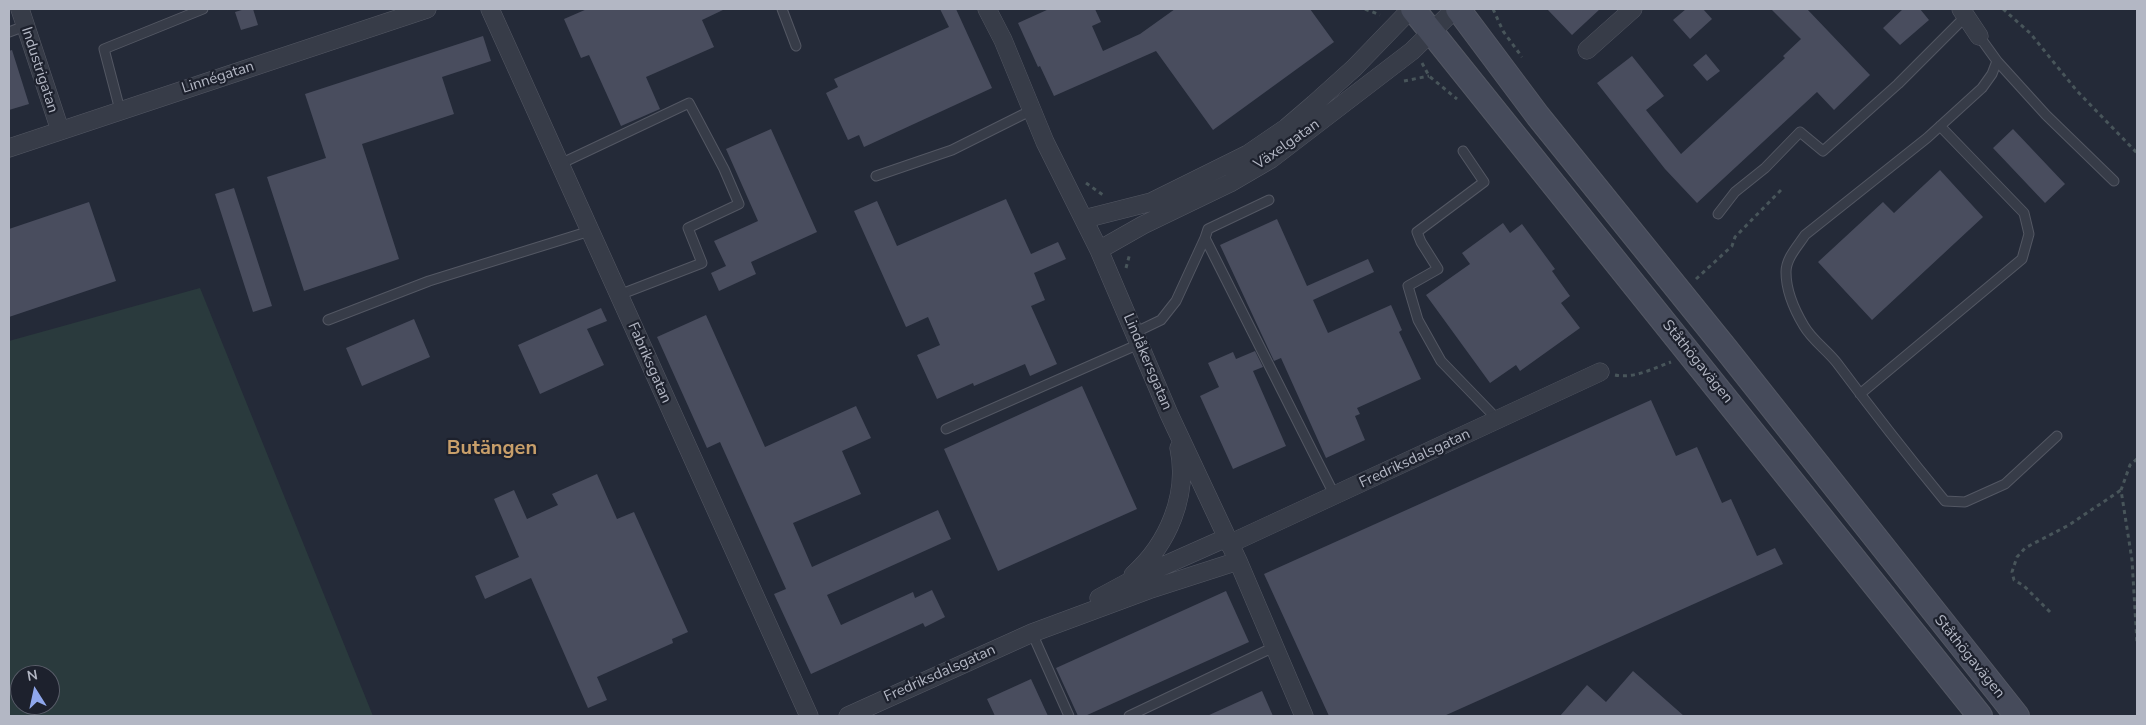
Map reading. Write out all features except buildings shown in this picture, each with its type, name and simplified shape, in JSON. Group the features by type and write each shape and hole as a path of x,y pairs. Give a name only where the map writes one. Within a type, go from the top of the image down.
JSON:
{"main road":[{"name":"Ståthögavägen","path":"1412,9 1980,716"},
{"name":"Ståthögavägen","path":"1456,9 1538,116 1726,349 2017,716"}],"street":[{"name":"Industrigatan","path":"20,9 17,29 60,130"},
{"name":"Linnégatan","path":"9,148 427,9"},
{"name":"Fabriksgatan","path":"490,9 809,716"},
{"name":"Lindåkersgatan","path":"988,9 1003,40 1045,142 1099,250 1169,414 1238,561 1304,716"},
{"name":"Växelgatan","path":"1084,219 1151,202 1248,154 1286,128 1354,68 1412,9"},
{"name":"Växelgatan","path":"1099,250 1271,159 1412,52 1456,9"},
{"path":"1588,50 1633,9"},
{"path":"1964,12 1980,36"},
{"name":"Fredriksdalsgatan","path":"848,716 1032,633 1120,586 1176,559 1228,541 1335,496 1600,372"},
{"name":"Fredriksdalsgatan","path":"1120,586 1141,568 1160,546 1176,512 1182,476 1179,451 1169,414"},
{"name":"Fredriksdalsgatan","path":"1032,633 1148,590 1238,561"}],"lane":[{"path":"120,110 104,49 203,9"},
{"path":"782,9 796,46"},
{"path":"1718,214 1735,192 1765,168 1800,132 1823,151 1898,84 1964,12"},
{"path":"1980,36 1997,61 2046,114 2114,181"},
{"path":"1997,61 1992,74 1982,88 1940,126 1805,235 1791,255 1786,270 1788,286 1804,326 1834,360 1945,501 1965,502 2004,484 2057,436"},
{"path":"560,164 689,103 724,169 739,204 688,228 702,263 619,295"},
{"path":"876,176 952,150 1032,110"},
{"path":"1860,394 2022,259 2029,234 2024,214 1940,126"},
{"path":"1462,151 1484,182 1417,232 1438,269 1408,286 1418,320 1441,361 1498,420"},
{"path":"946,429 1137,338 1160,320 1176,300 1208,230 1269,200"},
{"path":"328,320 429,281 590,231"},
{"path":"1205,238 1335,496"},
{"path":"1032,633 1069,716"},
{"path":"1129,716 1274,647"}],"path":[{"path":"1377,21 1378,9"},
{"path":"2004,9 2030,33 2077,91 2137,153"},
{"path":"1083,180 1101,195 1106,196"},
{"path":"1693,281 1732,246 1734,237 1782,189"},
{"path":"1600,372 1622,377 1644,372 1676,360"},
{"path":"2137,459 2130,465 2120,490 2132,560 2137,643"},
{"path":"2050,612 2024,586 2014,580 2012,572 2017,557 2025,548 2068,525 2120,490"}],"shaded area":[{"path":"200,288 373,716 9,716 9,341"}],"district":[{"name":"Butängen","path":"492,449"}]}
